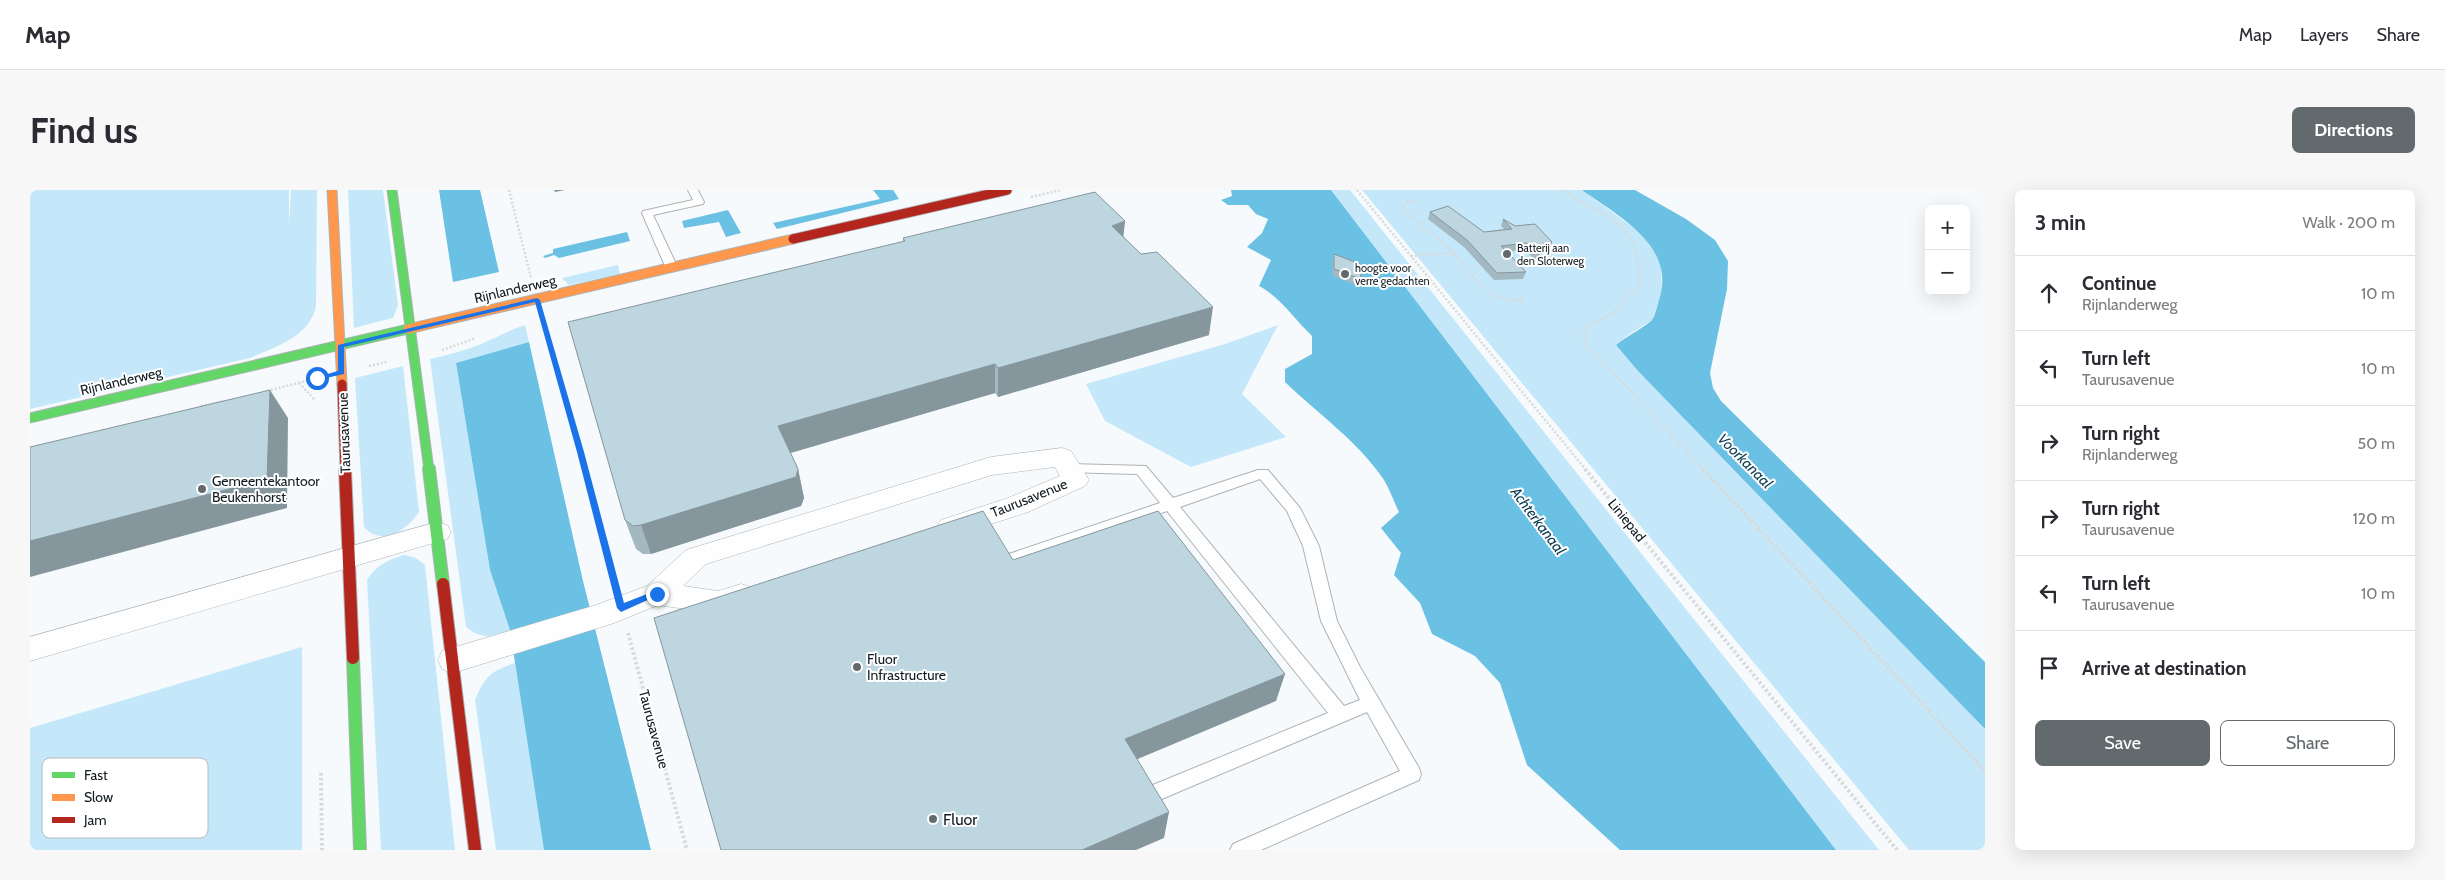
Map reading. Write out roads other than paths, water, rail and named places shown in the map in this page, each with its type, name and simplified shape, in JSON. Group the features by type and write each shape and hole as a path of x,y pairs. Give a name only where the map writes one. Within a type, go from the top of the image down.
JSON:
{"main road":[{"name":"Taurusavenue","path":"332,190 341,346 360,850"},
{"path":"392,190 438,532 475,850"},
{"name":"Rijnlanderweg","path":"30,418 537,300 672,266 1007,190"}],"street":[{"name":"Taurusavenue","path":"453,660 612,612 657,594 696,558 991,466 1062,457 1076,480 1018,505 924,536"},
{"path":"30,649 438,532"},
{"name":"Taurusavenue","path":"657,594 719,603 765,588"}],"lane":[{"path":"672,266 647,213 699,202 693,190"},
{"path":"1069,469 1141,469 1340,716"},
{"path":"1005,561 1263,474 1293,508 1311,546 1329,621 1371,703 1412,774 1240,850"},
{"path":"1150,795 1371,703"}],"water":[{"path":"439,190 480,190 499,272 453,282"},
{"path":"873,190 893,190 899,199 777,229 773,223 880,199"},
{"name":"Achterkanaal","path":"1231,190 1331,190 1836,850 1620,850 1527,765 1500,683 1475,656 1432,634 1420,603 1394,575 1401,553 1381,528 1399,512 1384,480 1350,440 1285,382 1285,369 1312,354 1312,336 1280,302 1259,286 1271,260 1247,247 1262,233 1268,219 1256,214 1248,205 1228,205 1221,200 1232,196"},
{"name":"Voorkanaal","path":"1582,190 1635,190 1686,219 1715,240 1728,261 1727,289 1710,373 1713,388 1721,401 1985,662 1985,729 1638,371 1616,345 1654,317 1662,281 1660,264 1652,248 1641,234"},
{"path":"728,210 741,233 726,237 719,222 684,228 682,221"},
{"path":"627,232 630,241 559,258 554,255 545,258 543,256 553,253 553,249"},
{"path":"529,342 583,581 651,850 544,850 510,630 490,570 456,363"}],"place":[{"name":"Batterij aan den Sloterweg","path":"1507,254"},
{"name":"hoogte voor verre gedachten","path":"1345,274"},
{"name":"Gemeentekantoor Beukenhorst","path":"202,489"},
{"name":"Fluor Infrastructure","path":"857,667"},
{"name":"Fluor","path":"933,819"}]}
